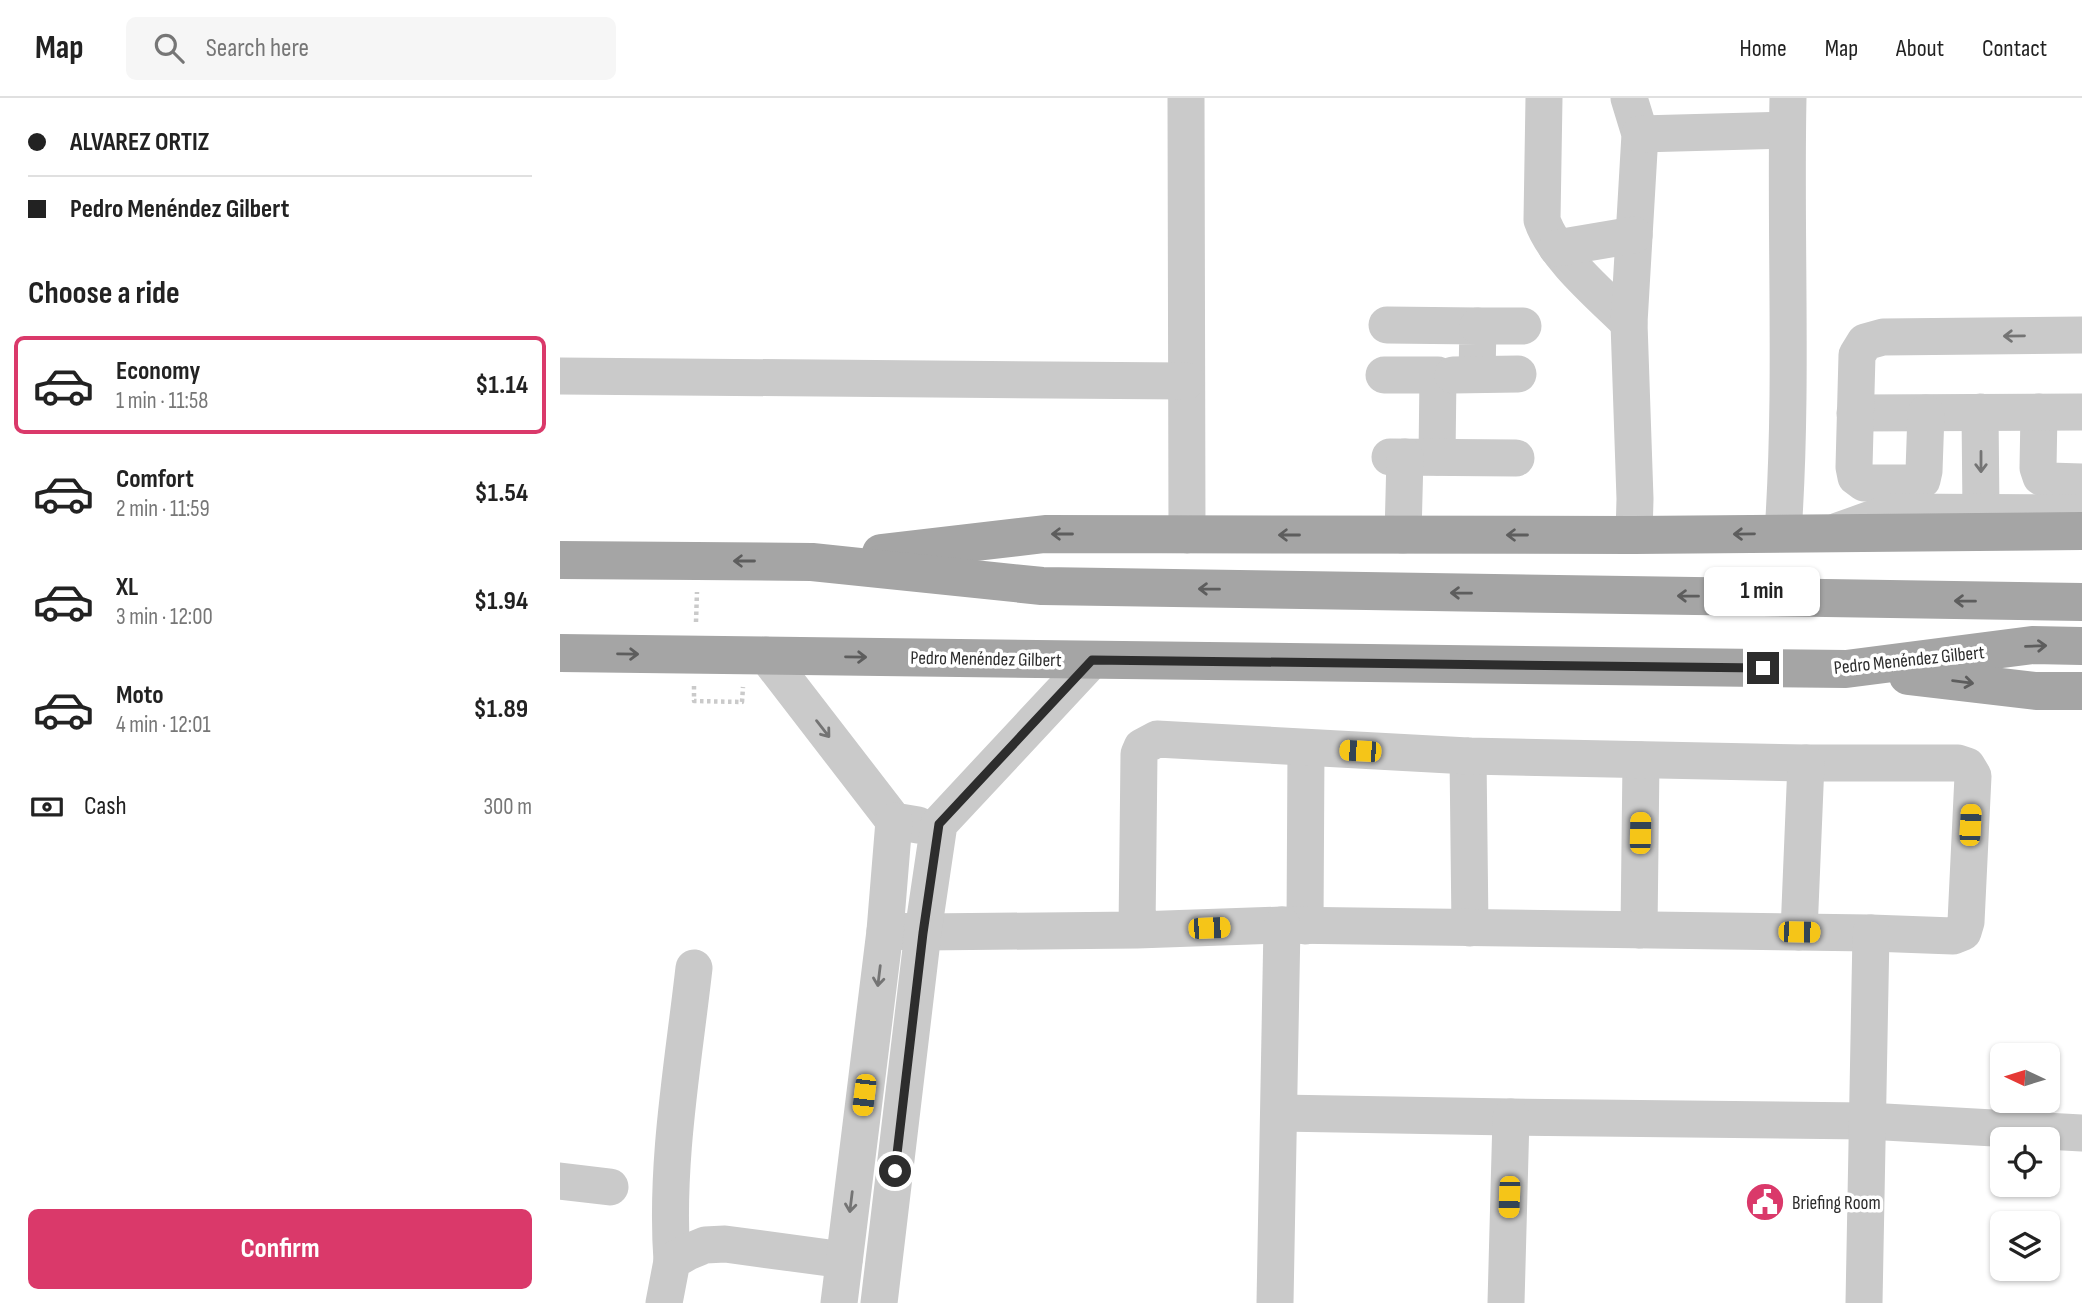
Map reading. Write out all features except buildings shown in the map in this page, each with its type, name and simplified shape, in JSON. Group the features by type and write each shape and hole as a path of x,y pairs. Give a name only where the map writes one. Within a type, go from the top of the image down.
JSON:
{"main road":[{"path":"812,562 1045,534 1634,535 2082,531"},
{"path":"560,560 812,562 1042,586 2082,602"},
{"path":"2018,601 2082,593"},
{"name":"Pedro Menéndez Gilbert","path":"560,653 1846,668 2032,645 2082,646"},
{"path":"1846,668 2036,691 2082,691"}],"street":[{"path":"1186,98 1186,535"},
{"path":"1544,98 1542,220 1546,232 1557,248 1629,323"},
{"path":"1629,98 1640,134 1629,323 1634,535"},
{"path":"1640,134 1788,114 1787,477 1783,533"},
{"path":"1557,248 1634,235"},
{"path":"1387,326 1523,326"},
{"path":"1477,374 1478,326"},
{"path":"1926,413 1922,480 1913,484 1864,483 1856,477 1857,355 1865,342 1883,337 2082,335"},
{"path":"1384,375 1518,374"},
{"path":"1403,535 1411,457 1438,375"},
{"path":"560,376 1186,381"},
{"path":"1980,412 1981,512"},
{"path":"2039,412 2040,477 2049,481 2082,482"},
{"path":"1855,413 2082,412"},
{"path":"1411,457 1516,458"},
{"path":"1832,533 1891,512 2082,513"},
{"path":"766,655 894,821 914,825 939,824"},
{"path":"879,1303 923,933 939,824 1092,660"},
{"path":"885,931 923,933 1137,930 1293,925 1953,936 1963,932 1966,922 1973,776 1967,766 1958,763 1806,763 1468,756 1157,739 1142,747 1139,754 1137,930"},
{"path":"1275,1303 1279,1113 1306,748"},
{"path":"1468,756 1470,928"},
{"path":"1639,930 1641,760"},
{"path":"1799,932 1806,763"},
{"path":"839,1303 885,931 894,821"},
{"path":"1864,1303 1871,933"},
{"path":"664,1303 672,1262 669,1223 671,1172 694,968"},
{"path":"1279,1113 1867,1121 2082,1133"},
{"path":"1506,1303 1511,1118"},
{"path":"560,1181 610,1187"},
{"path":"672,1262 705,1245 725,1244 844,1260"}],"path":[{"path":"696,633 698,579"},
{"path":"695,674 694,701 743,702"}],"place":[{"name":"Briefing Room","path":"1765,1202"}],"route":[{"path":"895,1171 923,933 939,824 1092,660 1763,668"}]}
